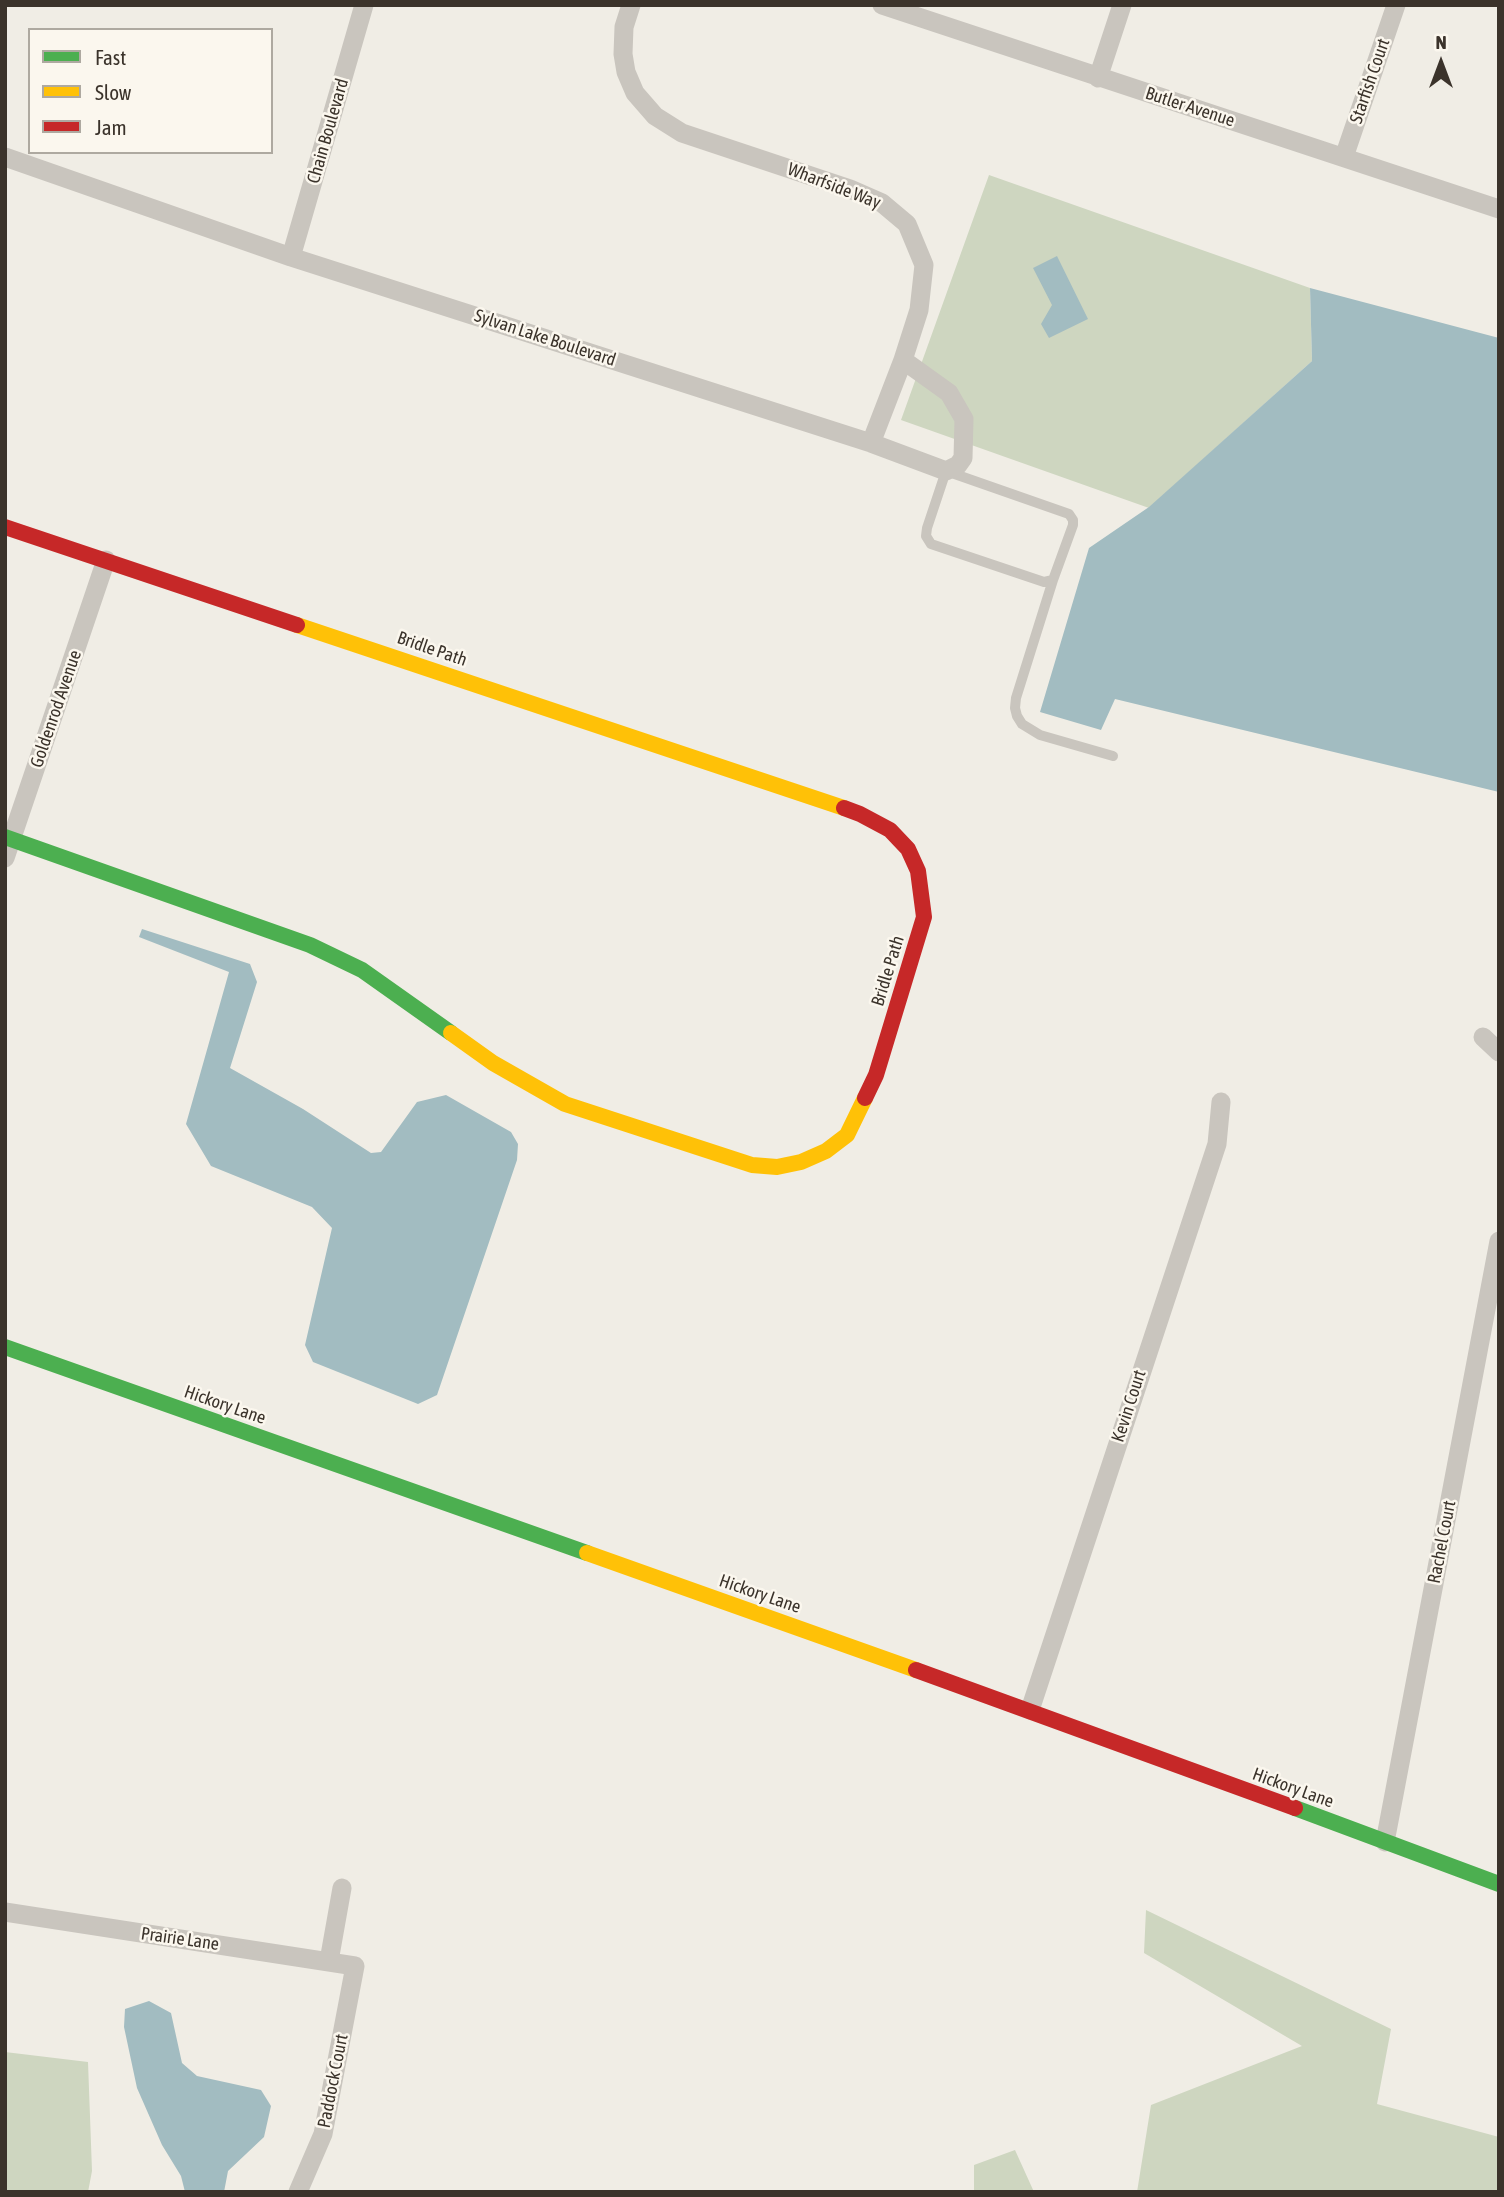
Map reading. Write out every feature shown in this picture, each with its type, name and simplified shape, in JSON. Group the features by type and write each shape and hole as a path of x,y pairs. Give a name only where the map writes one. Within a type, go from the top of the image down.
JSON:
{"street":[{"name":"Chain Boulevard","path":"291,257 365,5"},
{"name":"Wharfside Way","path":"631,5 624,27 623,54 626,72 635,93 654,116 682,133 850,189 882,203 907,225 924,265 919,310 871,443"},
{"name":"Butler Avenue","path":"882,5 1499,209"},
{"path":"1098,78 1122,5"},
{"name":"Starfish Court","path":"1344,157 1396,5"},
{"name":"Sylvan Lake Boulevard","path":"5,157 291,257 871,443 946,471"},
{"path":"903,360 949,393 964,419 963,458 958,465 946,471"},
{"name":"Bridle Path","path":"5,527 860,814 890,830 908,849 918,871 924,917 876,1075 847,1135 826,1151 777,1167 752,1165 565,1104 494,1063 362,970 310,945 7,845"},
{"name":"Goldenrod Avenue","path":"7,845 106,560"},
{"path":"1483,1037 1499,1052"},
{"name":"Kevin Court","path":"1030,1710 1217,1143 1221,1102"},
{"name":"Rachel Court","path":"1385,1842 1499,1241"},
{"name":"Hickory Lane","path":"5,1347 1030,1710 1499,1884"},
{"path":"328,1961 342,1888"},
{"name":"Prairie Lane","path":"5,1912 355,1966"},
{"name":"Paddock Court","path":"298,2192 323,2134 355,1966"}],"lane":[{"path":"1053,580 1044,582 931,544 926,536 927,528 946,471 1069,514 1073,520 1015,708 1022,724 1040,735 1113,756"}],"green space":[{"path":"989,175 1310,288 1312,361 1149,508 901,420"},
{"path":"1146,1910 1391,2029 1377,2104 1499,2137 1499,2192 1137,2192 1151,2105 1302,2046 1144,1953"},
{"path":"5,2052 88,2062 92,2171 88,2192 5,2192"},
{"path":"1015,2150 1034,2192 974,2192 974,2165"}],"water":[{"path":"1057,256 1088,319 1049,338 1041,324 1052,305 1033,268"},
{"path":"1310,288 1499,338 1499,792 1115,699 1101,730 1040,712 1089,548 1149,507 1312,361"},
{"path":"142,929 250,964 257,982 230,1068 303,1109 371,1153 381,1152 417,1102 446,1095 511,1132 518,1144 517,1160 437,1395 418,1404 313,1362 305,1345 332,1228 312,1207 211,1166 186,1124 229,972 139,937"},
{"path":"149,2001 171,2013 182,2063 197,2076 261,2090 271,2106 264,2137 228,2171 224,2192 185,2192 181,2176 162,2145 137,2088 124,2027 125,2009"}],"traffic: fast":[{"path":"5,837 310,945 362,970 451,1033"},
{"path":"5,1347 587,1553"},
{"path":"1295,1808 1499,1884"}],"traffic: slow":[{"path":"297,625 844,808"},
{"path":"451,1033 493,1063 565,1104 752,1165 777,1167 801,1162 826,1151 847,1135 865,1098"},
{"path":"587,1553 916,1670"}],"traffic: jam":[{"path":"5,527 297,625"},
{"path":"844,808 890,830 908,849 918,871 924,917 876,1075 865,1098"},
{"path":"916,1670 1295,1808"}]}
